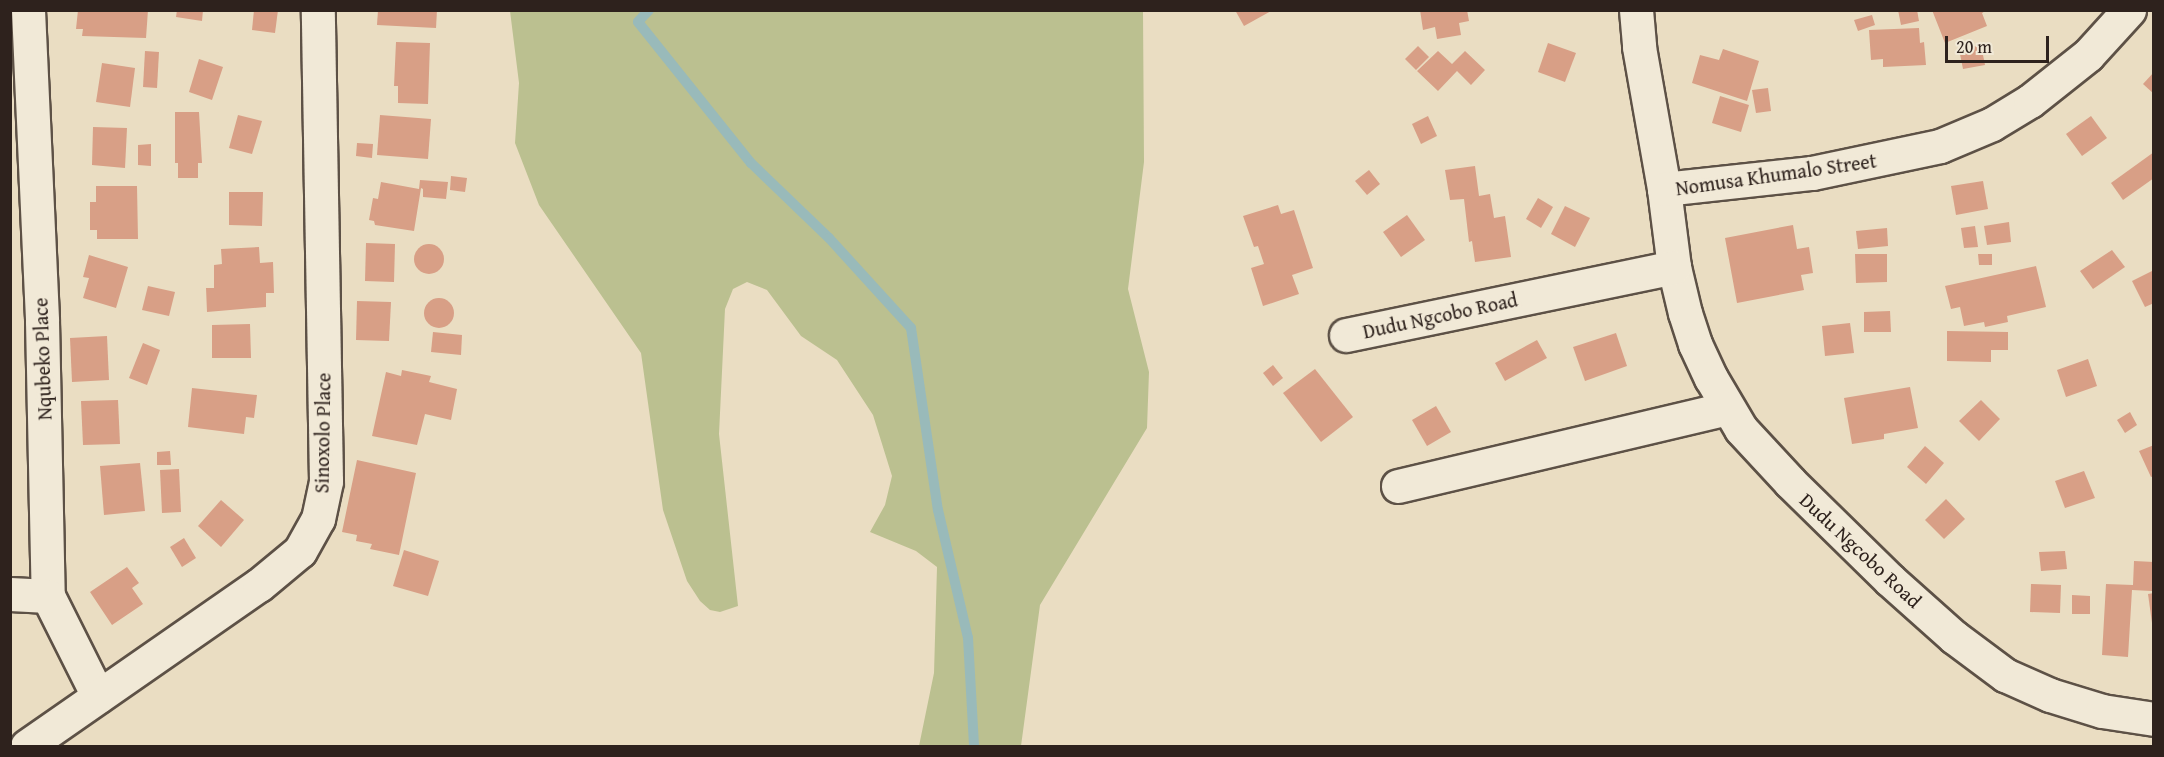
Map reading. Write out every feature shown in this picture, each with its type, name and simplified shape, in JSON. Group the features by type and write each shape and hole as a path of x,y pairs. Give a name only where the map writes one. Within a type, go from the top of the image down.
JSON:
{"street":[{"name":"Nqubeko Place","path":"28,10 42,321 48,596 98,696"},
{"name":"Sinoxolo Place","path":"27,747 259,585 300,551 318,519 326,481 318,10"},
{"name":"Dudu Ngcobo Road","path":"1636,10 1639,47 1664,189 1674,267 1695,344 1727,408 1741,429 1790,482 1890,580 1977,655 2005,675 2050,695 2102,711 2154,719"},
{"name":"Nomusa Khumalo Street","path":"1664,189 1812,173 1940,146 1992,124 2030,101 2088,55 2129,10"},
{"name":"Dudu Ngcobo Road","path":"1346,335 1674,267"},
{"path":"1398,486 1727,408"},
{"path":"10,594 48,596"}],"green space":[{"path":"510,11 1143,11 1144,162 1128,289 1149,372 1147,428 1040,605 1021,746 919,746 934,673 937,567 916,551 870,532 885,505 892,476 873,415 837,360 801,336 767,290 747,282 733,289 725,309 719,434 738,606 720,612 710,610 700,601 687,581 663,510 641,353 539,205 515,143 519,83"}],"building":[{"path":"78,10 148,10 146,38 82,36 83,29 76,29"},
{"path":"177,10 203,10 202,21 176,17"},
{"path":"254,10 278,10 275,33 252,30"},
{"path":"378,10 437,10 436,28 377,25"},
{"path":"1235,10 1273,10 1244,26"},
{"path":"1420,10 1467,10 1469,21 1459,23 1461,35 1437,39 1435,27 1423,30"},
{"path":"1898,10 1917,10 1919,21 1901,25"},
{"path":"1932,10 1987,10 1982,13 1987,26 1945,43"},
{"path":"1872,15 1875,25 1858,31 1854,20"},
{"path":"1919,28 1920,43 1924,42 1926,65 1883,67 1883,59 1871,60 1869,30"},
{"path":"396,42 430,43 428,104 398,103 398,86 394,86"},
{"path":"1548,43 1576,53 1565,82 1538,72"},
{"path":"1981,45 1985,65 1963,69 1959,49"},
{"path":"1418,46 1429,57 1416,70 1405,59"},
{"path":"1723,49 1759,61 1747,101 1692,83 1700,55 1719,60"},
{"path":"145,51 159,52 157,88 143,87"},
{"path":"1438,51 1452,64 1465,51 1485,70 1471,85 1457,71 1438,91 1417,71"},
{"path":"199,59 223,67 212,100 189,92"},
{"path":"102,63 135,68 130,107 96,102"},
{"path":"2154,72 2154,94 2143,84"},
{"path":"1768,88 1771,111 1756,113 1752,90"},
{"path":"1720,96 1749,105 1741,132 1712,123"},
{"path":"175,112 199,112 202,163 198,163 198,178 178,178 178,163 175,163"},
{"path":"238,115 262,121 252,154 229,148"},
{"path":"380,115 431,119 428,159 377,155"},
{"path":"1428,116 1437,136 1421,144 1412,124"},
{"path":"2091,116 2107,138 2082,156 2066,134"},
{"path":"93,127 127,128 125,168 92,165"},
{"path":"357,143 373,144 372,158 356,156"},
{"path":"151,144 151,166 138,165 138,145"},
{"path":"2154,152 2154,178 2123,200 2111,183"},
{"path":"1475,166 1479,196 1490,194 1494,218 1505,216 1511,257 1475,262 1472,241 1469,242 1464,199 1450,200 1445,170"},
{"path":"1369,170 1380,184 1367,195 1355,181"},
{"path":"451,176 467,178 465,192 450,190"},
{"path":"420,180 448,182 446,199 423,197 421,188 414,231 375,225 374,221 369,220 373,198 378,199 381,182 419,189"},
{"path":"1983,181 1988,209 1956,215 1951,186"},
{"path":"96,186 137,186 138,239 97,239 97,230 90,230 90,202 96,202"},
{"path":"229,192 263,192 262,226 229,225"},
{"path":"1538,198 1553,207 1541,228 1526,219"},
{"path":"1278,205 1281,214 1294,210 1313,268 1292,275 1299,294 1263,306 1251,268 1264,264 1258,246 1254,247 1243,216"},
{"path":"1565,206 1590,218 1575,247 1551,234"},
{"path":"1407,215 1425,240 1401,257 1383,232"},
{"path":"2009,222 2011,242 1987,245 1984,226"},
{"path":"1793,225 1797,249 1809,247 1813,273 1801,275 1804,290 1737,303 1725,238"},
{"path":"1975,226 1978,247 1964,248 1961,228"},
{"path":"1887,228 1888,246 1858,249 1856,231"},
{"path":"366,243 395,244 394,282 365,281"},
{"path":"429,244 440,248 444,259 440,270 429,274 418,270 414,259 418,248"},
{"path":"259,247 260,263 273,262 274,293 266,293 266,307 207,312 206,288 214,288 214,265 222,264 221,249"},
{"path":"2112,250 2125,267 2093,289 2080,271"},
{"path":"1855,254 1887,254 1887,282 1856,283"},
{"path":"1978,254 1992,254 1992,265 1979,265"},
{"path":"89,255 128,267 116,308 83,298 89,278 83,277"},
{"path":"2036,266 2046,307 2007,316 2008,322 1985,327 1984,322 1964,326 1960,307 1951,309 1945,286"},
{"path":"2154,270 2154,303 2145,307 2132,281"},
{"path":"148,286 175,292 169,316 142,310"},
{"path":"439,298 445,299 453,307 453,319 445,327 439,328 433,327 425,319 424,313 425,307 433,299"},
{"path":"357,301 391,302 389,341 356,340"},
{"path":"1890,311 1891,332 1864,332 1864,312"},
{"path":"1850,323 1854,353 1825,356 1822,326"},
{"path":"250,324 251,358 212,358 212,325"},
{"path":"1947,331 2008,332 2008,350 1991,350 1991,362 1947,361"},
{"path":"433,332 462,335 461,355 431,352"},
{"path":"1616,333 1627,366 1585,381 1573,347"},
{"path":"107,336 109,380 72,382 70,338"},
{"path":"1537,340 1547,358 1505,381 1495,363"},
{"path":"143,343 160,350 147,385 129,378"},
{"path":"2088,359 2097,386 2066,397 2057,370"},
{"path":"1273,365 1283,378 1273,386 1263,373"},
{"path":"1315,369 1353,417 1321,442 1283,393"},
{"path":"402,370 431,376 429,382 457,389 451,420 425,414 417,445 372,436 386,372 401,376"},
{"path":"1910,387 1918,428 1884,434 1884,439 1852,444 1844,398"},
{"path":"192,388 257,395 254,418 246,417 244,434 188,427"},
{"path":"118,400 120,444 83,445 81,401"},
{"path":"1981,400 2000,419 1979,441 1959,421"},
{"path":"1436,406 1451,432 1427,446 1412,420"},
{"path":"2130,412 2137,425 2125,433 2117,420"},
{"path":"2154,445 2154,476 2151,477 2139,451"},
{"path":"1925,446 1944,463 1926,484 1907,467"},
{"path":"170,451 171,465 157,465 157,452"},
{"path":"357,460 416,473 399,555 370,549 372,544 356,541 357,535 342,532"},
{"path":"140,463 145,511 104,515 100,466"},
{"path":"179,469 181,512 162,513 160,470"},
{"path":"2084,471 2095,498 2065,508 2055,481"},
{"path":"1946,499 1965,519 1944,539 1925,520"},
{"path":"221,500 244,520 221,547 198,526"},
{"path":"184,538 196,558 182,567 170,547"},
{"path":"404,550 439,561 428,596 393,586"},
{"path":"2065,551 2067,569 2041,571 2039,552"},
{"path":"2134,561 2154,562 2152,591 2132,590 2128,657 2102,655 2106,584 2133,585"},
{"path":"127,567 139,583 132,588 143,604 112,625 90,592"},
{"path":"2031,584 2061,585 2060,613 2030,612"},
{"path":"2154,593 2154,623 2152,623 2148,594"},
{"path":"2072,595 2090,596 2090,614 2072,614"}],"waterway":[{"path":"649,10 638,22 751,163 829,238 911,328 938,510 968,638 974,746"}]}
